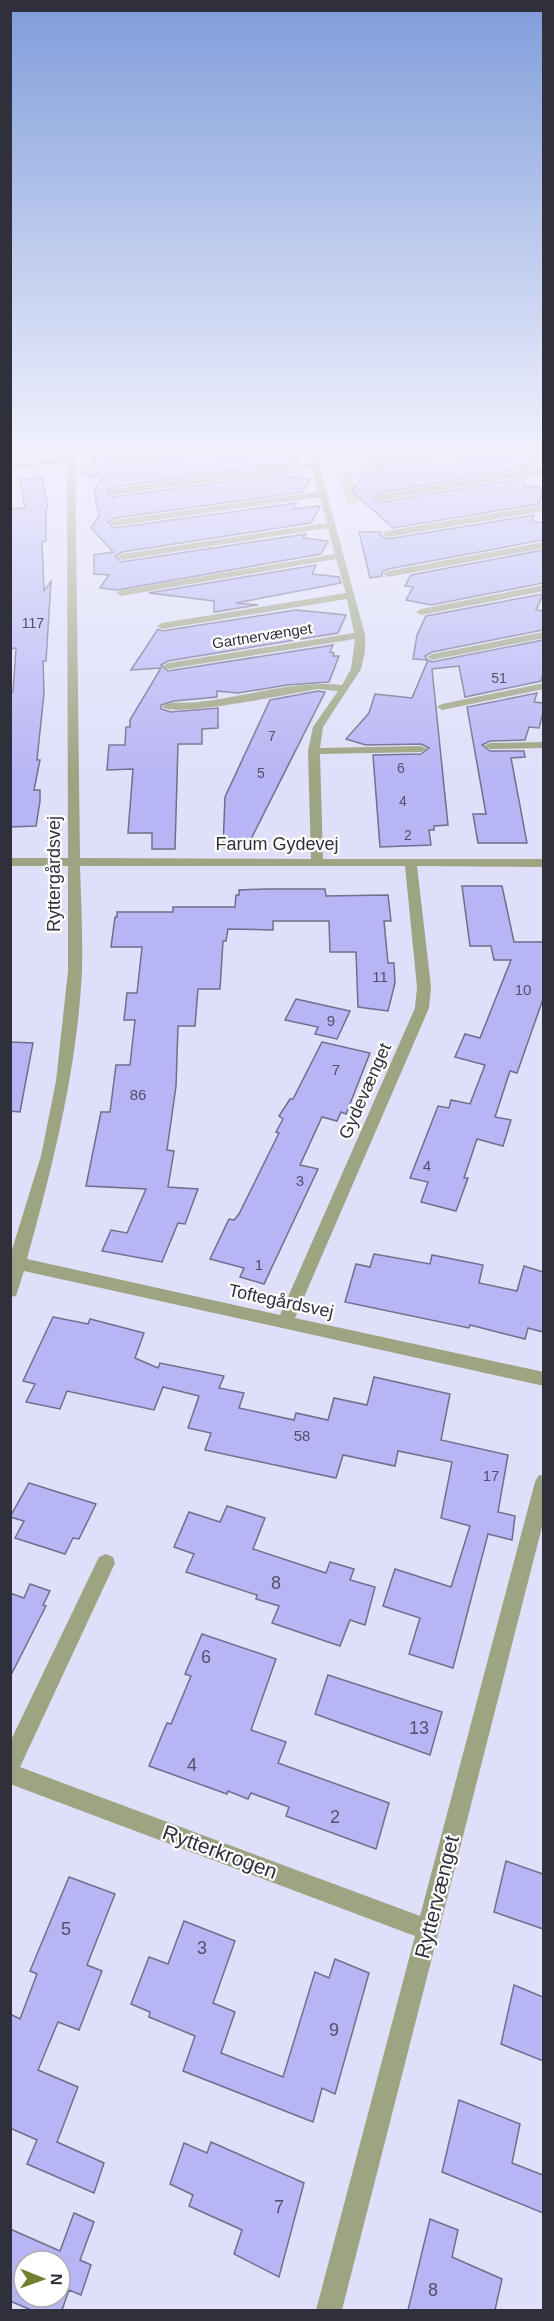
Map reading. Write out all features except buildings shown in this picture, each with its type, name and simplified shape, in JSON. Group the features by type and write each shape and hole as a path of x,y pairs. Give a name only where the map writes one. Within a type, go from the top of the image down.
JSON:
{"street":[{"name":"Ryttergårdsvej","path":"10,1291 15,1263 48,1156 63,1081 75,971 72,558"},
{"path":"122,593 326,558"},
{"path":"316,862 314,751 318,727 345,689 356,669 360,652 360,635 341,558"},
{"path":"387,574 471,558"},
{"path":"421,612 543,588"},
{"name":"Gartnervænget","path":"162,626 351,595"},
{"path":"432,657 543,634"},
{"name":"Gartnervænget","path":"168,666 360,635"},
{"path":"167,706 196,706 318,686 345,689"},
{"path":"442,707 543,686"},
{"path":"490,746 543,745"},
{"path":"314,751 421,749"},
{"name":"Farum Gydevej","path":"10,862 543,863"},
{"name":"Gydevænget","path":"285,1322 422,1008 424,987 411,864"},
{"name":"Toftegårdsvej","path":"15,1263 543,1379"},
{"name":"Ryttervænget","path":"329,2310 543,1482"},
{"path":"10,1766 106,1563"},
{"name":"Rytterkrogen","path":"10,1773 429,1930"}]}
